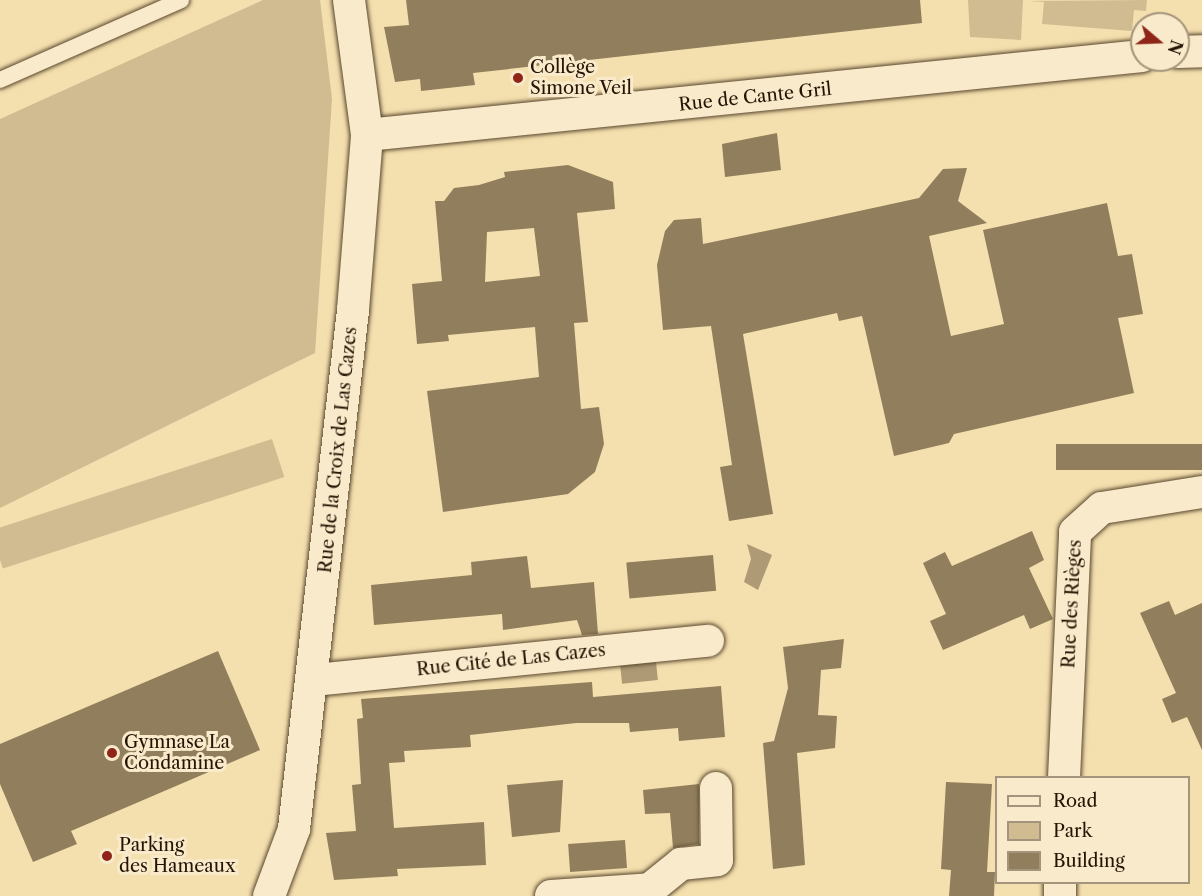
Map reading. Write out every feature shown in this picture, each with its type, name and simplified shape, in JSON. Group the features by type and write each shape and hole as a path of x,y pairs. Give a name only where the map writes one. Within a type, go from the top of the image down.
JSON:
{"street":[{"name":"Rue de la Croix de Las Cazes","path":"269,896 294,829 314,680 367,135 349,0"},
{"name":"Rue de Cante Gril","path":"367,135 1130,57"},
{"name":"Rue des Rièges","path":"1064,776 1075,531 1102,508 1202,492"},
{"name":"Rue Cité de Las Cazes","path":"314,680 708,641"},
{"path":"551,896 650,889 681,864 717,860 716,788"}],"lane":[{"path":"0,80 181,0"}],"green space":[{"path":"263,0 320,0 332,99 315,353 0,508 0,119"},
{"path":"968,0 1023,0 1021,40 970,37"},
{"path":"1147,0 1146,11 1130,12 1130,31 1042,24 1044,2 1029,1"},
{"path":"272,439 284,477 3,569 0,560 0,527"}],"shaded area":[{"path":"747,544 772,555 758,590 744,582 751,559"},
{"path":"656,662 658,680 622,684 620,666"}],"building":[{"name":"Collège Simone Veil","path":"406,0 920,0 922,23 473,73 475,85 421,91 420,79 395,82 384,27 409,25"},
{"path":"777,133 781,170 725,177 722,144"},
{"path":"568,165 613,182 615,209 577,213 588,322 574,323 581,409 599,407 604,444 595,472 568,494 443,512 427,391 539,377 535,327 448,335 449,341 417,344 412,284 442,281 435,201 444,201 454,188 479,185 505,177 504,172","holes":["534,228 540,276 485,282 487,232"]},
{"path":"967,168 958,201 987,223 929,236 951,336 1004,324 983,230 1107,203 1118,256 1132,254 1143,314 1118,318 1134,393 954,434 949,443 894,456 862,316 839,321 837,313 743,334 773,514 729,521 720,467 732,465 711,326 663,330 657,265 665,231 674,220 701,218 703,244 804,223 919,198 943,169"},
{"path":"1056,444 1202,444 1202,470 1056,470"},
{"path":"1032,531 1044,560 1029,568 1053,619 1030,629 1024,615 943,650 930,621 946,614 923,563 945,552 952,566"},
{"path":"713,555 716,591 629,598 626,563"},
{"path":"527,556 531,588 594,582 598,634 582,635 577,620 503,630 502,614 374,625 371,585 472,575 471,562"},
{"path":"1169,601 1175,615 1202,603 1202,750 1187,717 1172,723 1162,699 1176,693 1140,613"},
{"path":"844,639 841,668 821,670 818,715 837,716 835,748 797,753 805,865 773,869 763,743 774,741 788,688 783,647"},
{"path":"218,651 260,750 71,831 77,844 33,862 0,784 0,744"},
{"path":"592,682 593,697 721,686 725,737 679,741 678,728 630,732 629,723 576,723 470,735 471,747 404,751 405,762 389,763 394,828 484,822 486,865 397,869 398,876 334,880 326,833 356,831 352,785 361,784 357,719 363,718 361,699"},
{"path":"563,780 560,832 512,837 507,785"},
{"path":"946,782 992,784 987,872 995,872 994,896 949,896 951,870 941,869"},
{"path":"699,784 699,844 673,848 670,813 645,814 643,790"},
{"path":"625,840 627,868 570,872 568,844"}],"place":[{"name":"Collège Simone Veil","path":"518,78"},
{"name":"Gymnase La Condamine","path":"112,753"},
{"name":"Parking des Hameaux","path":"107,856"}]}
